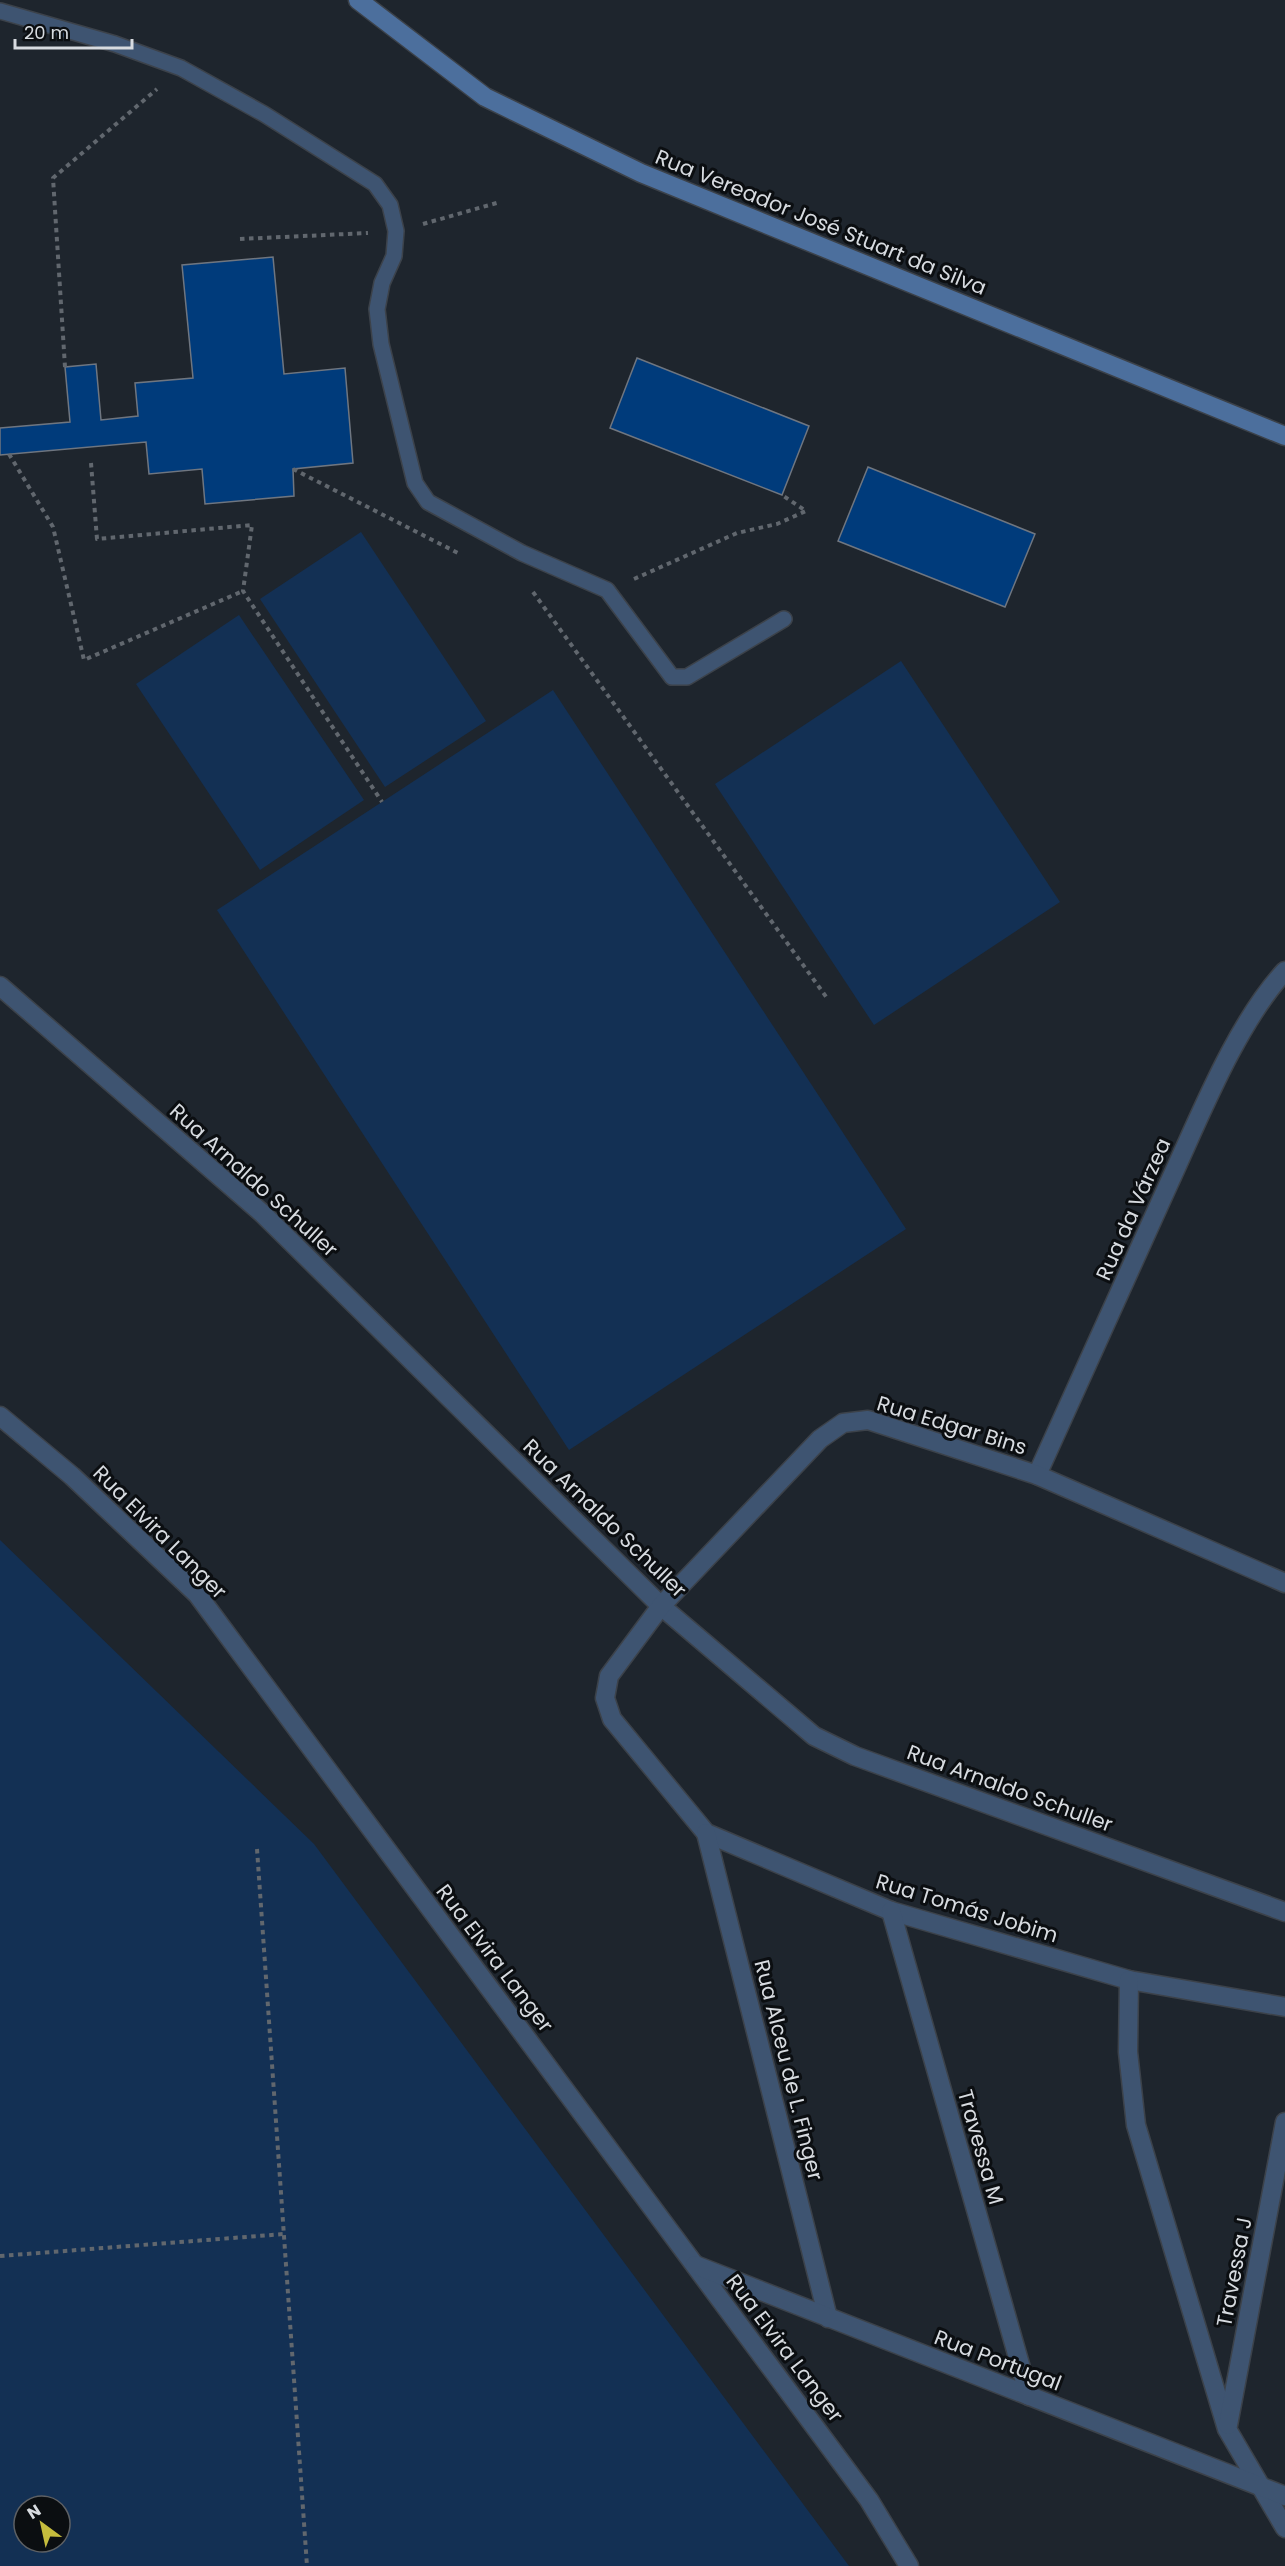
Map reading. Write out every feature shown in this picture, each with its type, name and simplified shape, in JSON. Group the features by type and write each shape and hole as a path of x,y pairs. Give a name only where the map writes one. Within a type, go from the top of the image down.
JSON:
{"main road":[{"name":"Rua Vereador José Stuart da Silva","path":"360,3 485,97 641,173 1285,436"}],"street":[{"name":"Rua da Várzea","path":"1037,1475 1205,1104 1252,1015 1270,987 1285,971"},
{"name":"Rua Arnaldo Schuller","path":"0,986 263,1214 661,1606 814,1736 855,1756 1285,1912"},
{"name":"Rua Elvira Langer","path":"0,1416 72,1476 197,1594 869,2500 909,2566"},
{"name":"Rua Edgar Bins","path":"605,1698 609,1676 661,1606 820,1439 843,1423 868,1420 1037,1475 1285,1582"},
{"name":"Rua Tomás Jobim","path":"605,1698 612,1719 706,1833 891,1911 1129,1980 1285,2007"},
{"name":"Rua Alceu de L. Finger","path":"706,1833 828,2318"},
{"name":"Travessa M","path":"891,1911 1029,2396"},
{"path":"1129,1980 1128,2052 1136,2125 1227,2429 1285,2529"},
{"name":"Travessa J","path":"1227,2429 1285,2122"},
{"name":"Rua Portugal","path":"695,2265 1285,2496"}],"lane":[{"path":"0,11 115,44 181,68 264,114 375,184 390,205 396,231 394,256 382,283 377,309 381,344 415,483 428,502 522,553 607,590 672,677 687,677 784,619"}],"path":[{"path":"65,367 53,178 181,68"},
{"path":"9,454 53,527 84,660 243,591"},
{"path":"91,462 97,539 252,525 243,591 382,802"},
{"path":"533,592 827,998"},
{"path":"257,1849 307,2566"},
{"path":"0,2256 284,2234"}],"shaded area":[{"path":"361,532 486,721 385,787 260,599"},
{"path":"239,615 364,800 260,870 136,684"},
{"path":"901,661 1060,902 874,1025 715,784"},
{"path":"553,690 906,1229 569,1450 217,910"},
{"path":"0,1540 314,1844 849,2566 0,2566"}],"building":[{"path":"273,257 284,374 345,368 353,463 293,469 294,496 205,504 202,469 149,474 146,442 0,455 0,428 70,422 65,367 96,364 101,420 138,416 135,383 193,378 182,265"},
{"path":"637,358 809,426 782,495 610,428"},
{"path":"868,467 1035,534 1005,607 838,541"}]}
